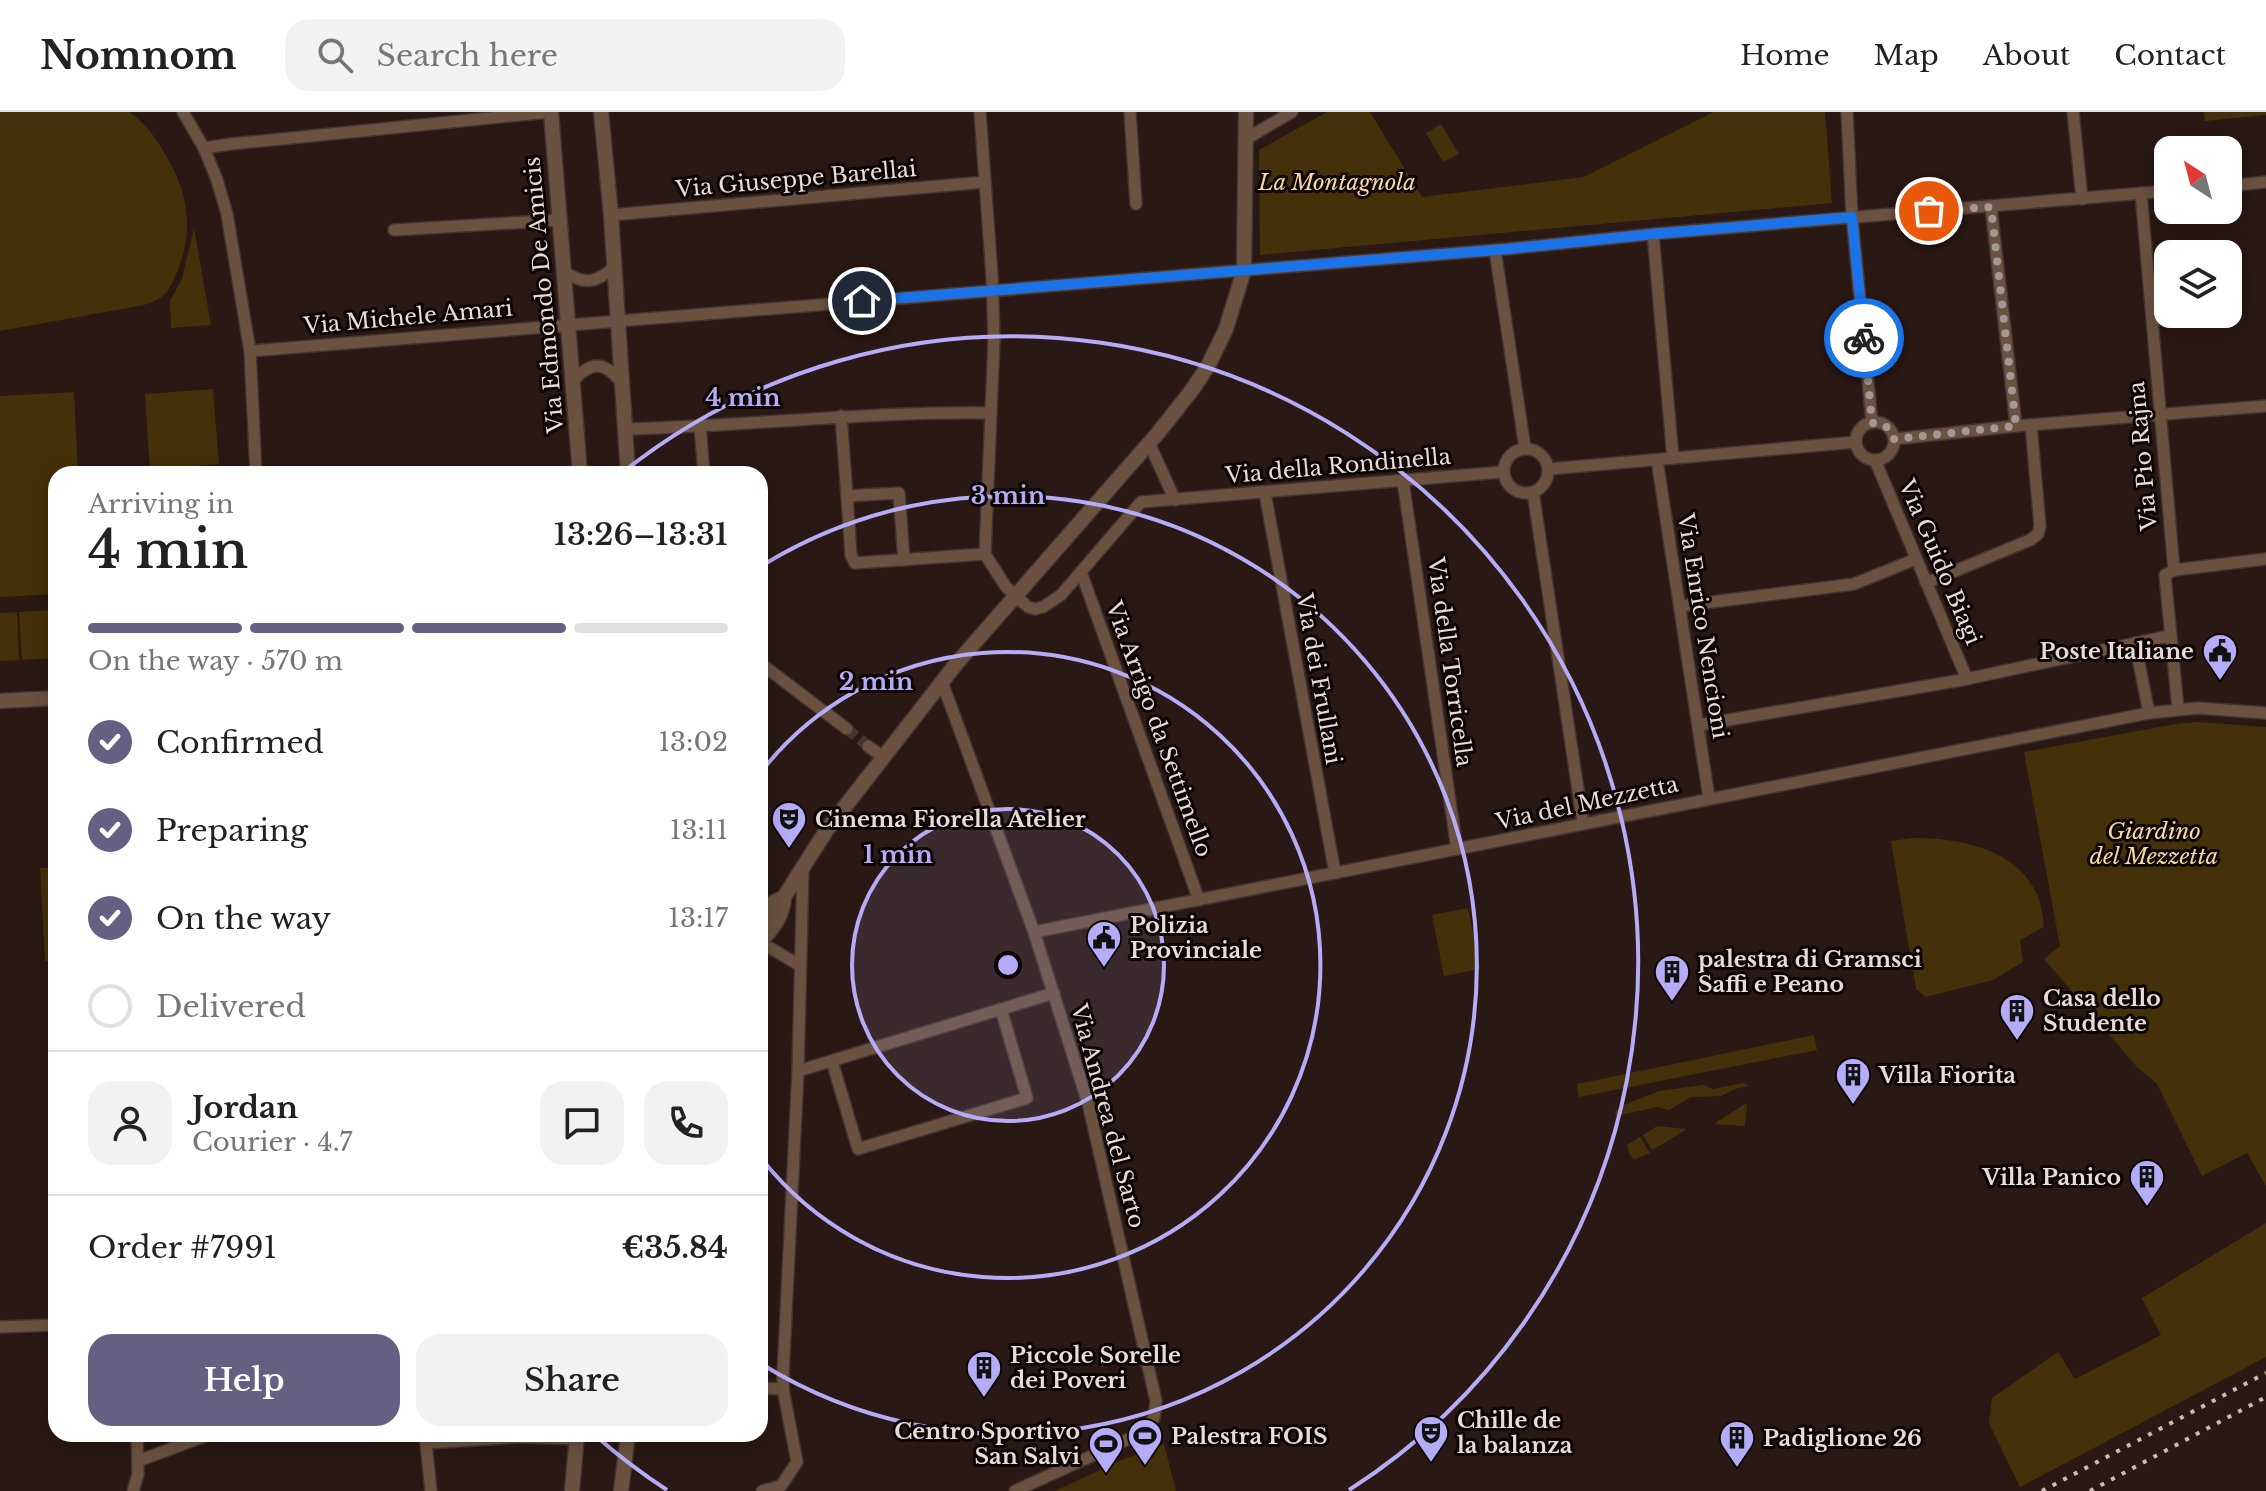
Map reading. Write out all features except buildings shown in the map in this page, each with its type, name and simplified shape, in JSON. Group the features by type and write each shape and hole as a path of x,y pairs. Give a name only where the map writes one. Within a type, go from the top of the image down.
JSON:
{"street":[{"path":"183,112 204,148 227,214 250,351 256,466"},
{"path":"204,148 550,112"},
{"name":"Via Edmondo De Amicis","path":"550,112 579,466"},
{"path":"601,112 627,466"},
{"path":"980,112 993,290 994,356 985,554 1000,580 1014,596 1031,608 1043,607 1061,595 1081,572"},
{"path":"1130,112 1136,204"},
{"path":"768,934 803,864 883,757 1014,596 1149,443 1192,390 1214,356 1232,312 1244,270 1246,112"},
{"path":"1246,139 1292,112"},
{"path":"1847,112 1852,217 1872,423"},
{"path":"2073,112 2082,199"},
{"name":"Via Giuseppe Barellai","path":"611,215 985,182"},
{"path":"2242,185 2266,182"},
{"name":"Via Michele Amari","path":"250,351 1495,250 2154,192"},
{"name":"Via Pio Rajna","path":"2141,193 2174,570 2167,572 2164,578 2178,709"},
{"path":"1991,207 2016,426"},
{"path":"394,230 560,220"},
{"path":"1653,234 1673,458"},
{"path":"1495,250 1525,448"},
{"path":"565,272 586,282 600,279 613,268"},
{"path":"573,381 587,368 597,366 608,369 620,381"},
{"path":"1894,439 2266,406"},
{"path":"624,429 841,416 991,413"},
{"path":"841,416 853,561 985,554"},
{"path":"1872,423 1887,427 1894,439 1889,452 1875,460 1862,456 1856,442 1860,430 1872,423"},
{"path":"700,425 703,466"},
{"path":"1926,583 2038,534 2040,526 2031,425"},
{"path":"1549,469 1856,442"},
{"path":"1149,443 1175,500"},
{"path":"1525,448 1542,455 1549,469 1546,481 1533,492 1526,493 1513,489 1503,472 1510,455 1525,448"},
{"name":"Via Enrico Nencioni","path":"1657,460 1709,798"},
{"name":"Via Guido Biagi","path":"1875,460 1967,679"},
{"name":"Via della Rondinella","path":"1081,572 1141,502 1503,472"},
{"name":"Via della Torricella","path":"1403,481 1457,849"},
{"path":"1533,492 1583,823"},
{"path":"847,496 899,493 904,560"},
{"name":"Via dei Frullani","path":"1265,493 1335,873"},
{"path":"1680,606 1854,584 1916,559"},
{"path":"2174,570 2266,559"},
{"name":"Via Arrigo da Settimello","path":"1081,572 1199,900"},
{"path":"1699,725 1967,679 2169,636"},
{"path":"2135,643 2149,713"},
{"path":"768,669 847,729"},
{"name":"Via Andrea del Sarto","path":"942,682 1034,932 1088,1103 1153,1381 1156,1409 1153,1422 1142,1433 1015,1491"},
{"path":"0,701 48,698"},
{"name":"Via del Mezzetta","path":"1034,932 2149,713 2198,708 2266,713"},
{"path":"868,746 883,757"},
{"path":"762,1491 781,1486 797,1462 783,1389 798,1071 803,864"},
{"path":"768,912 774,902 784,897"},
{"path":"768,946 799,965"},
{"path":"798,1071 1054,993"},
{"path":"832,1061 858,1149 1027,1098 1001,1009"},
{"path":"0,1327 48,1325"},
{"path":"768,1388 783,1389"},
{"path":"133,1491 138,1474 137,1442"},
{"path":"138,1461 189,1442"},
{"path":"426,1442 431,1491"},
{"path":"572,1491 576,1442"},
{"path":"621,1491 627,1442"}],"green space":[{"path":"0,112 129,112 147,128 178,178 187,224 183,255 174,279 169,289 157,300 0,331"},
{"name":"La Montagnola","path":"1327,112 1370,112 1422,197 1584,177 1714,112 1825,112 1832,203 1260,255 1259,150"},
{"path":"2204,112 2266,112 2266,115 2205,121"},
{"path":"1441,124 1459,154 1443,162 1426,133"},
{"path":"194,228 211,325 171,328 170,301 182,279"},
{"path":"213,389 219,464 150,466 145,394"},
{"path":"74,392 78,466 48,466 48,594 0,597 0,396"},
{"path":"48,610 48,658 22,660 19,612"},
{"path":"17,612 19,660 0,661 0,613"},
{"name":"Giardino del Mezzetta","path":"2198,722 2266,727 2266,1186 2247,1153 2202,1176 2157,1084 2137,1067 2044,959 2060,946 2024,752"},
{"path":"1913,838 1970,844 2005,858 2019,870 2040,902 2044,927 2020,940 2023,962 1993,980 1926,997 1916,989 1891,841"},
{"path":"40,868 48,868 48,961 45,961"},
{"path":"1468,908 1480,969 1444,976 1432,915"},
{"path":"1814,1035 1817,1050 1579,1097 1577,1084"},
{"path":"1743,1083 1749,1086 1721,1096 1691,1097 1669,1110 1657,1107 1616,1116 1615,1112 1619,1107 1659,1091 1703,1085 1713,1089"},
{"path":"1745,1104 1745,1126 1714,1124"},
{"path":"1657,1126 1686,1130 1652,1150 1643,1135"},
{"path":"1640,1137 1650,1153 1634,1160 1627,1145"},
{"path":"2266,1223 2266,1357 2020,1487 1989,1423 1992,1398 2058,1352 2075,1379 2161,1335 2142,1298"},
{"name":"Palestra FOIS","path":"1164,1444 1176,1491 1055,1491 1119,1461"}],"tunnel":[{"path":"847,729 868,746"}],"railway":[{"path":"2042,1491 2266,1373"},
{"path":"2090,1491 2266,1397"}],"way so far":[{"path":"1864,338 1872,423 1883,424 1894,439 2016,426 1991,207 1929,211"}],"place":[{"name":"Poste Italiane","path":"2220,682"},
{"name":"Cinema Fiorella Atelier","path":"789,850"},
{"name":"Polizia Provinciale","path":"1104,969"},
{"name":"palestra di Gramsci Saffi e Peano","path":"1672,1003"},
{"name":"Casa dello Studente","path":"2017,1042"},
{"name":"Villa Fiorita","path":"1853,1106"},
{"name":"Villa Panico","path":"2147,1208"},
{"name":"Piccole Sorelle dei Poveri","path":"984,1399"},
{"name":"Chille de la balanza","path":"1431,1464"},
{"name":"Palestra FOIS","path":"1145,1467"},
{"name":"Padiglione 26","path":"1737,1469"},
{"name":"Centro Sportivo San Salvi","path":"1106,1475"}],"route":[{"path":"862,301 1507,249 1852,217 1864,338"}]}
